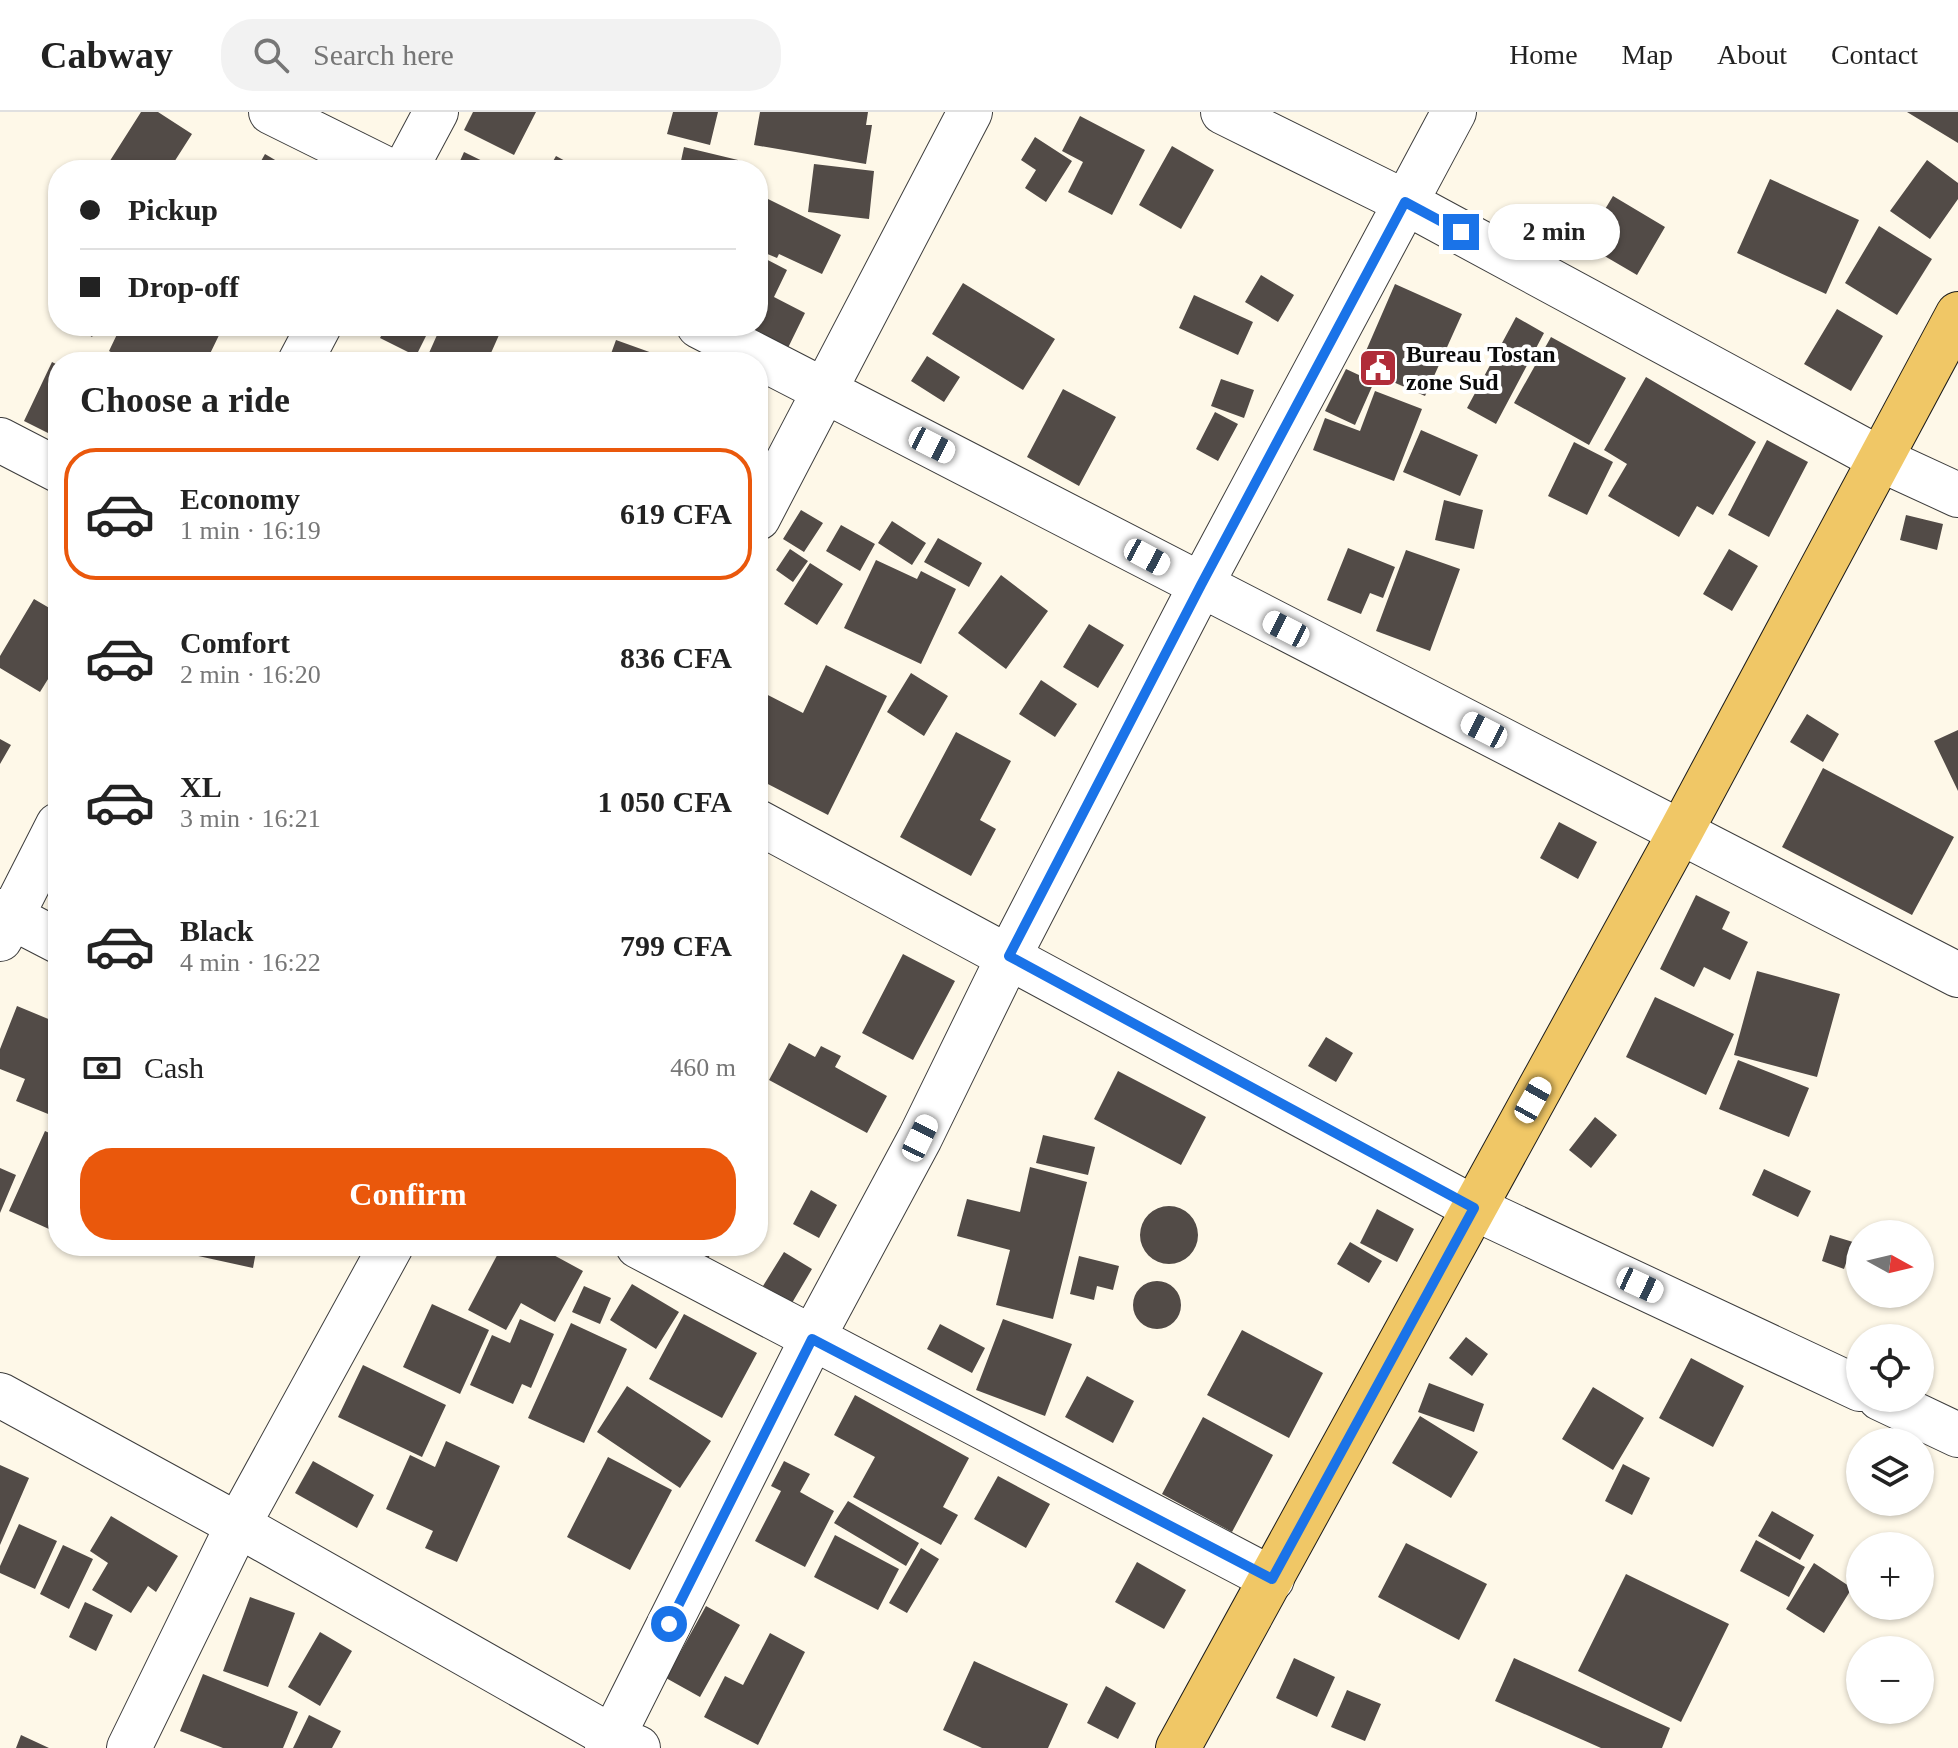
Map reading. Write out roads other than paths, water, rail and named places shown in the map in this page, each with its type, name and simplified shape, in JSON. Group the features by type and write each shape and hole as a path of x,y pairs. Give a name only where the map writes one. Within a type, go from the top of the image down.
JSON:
{"main road":[{"path":"1178,1748 1681,831 1958,314"}],"street":[{"path":"271,112 368,160"},
{"path":"410,160 436,112"},
{"path":"768,498 970,112"},
{"path":"1223,112 1405,202 1882,460 1958,495"},
{"path":"0,1395 238,1525 619,1744 812,1339 920,1138 1009,956 1201,585 1454,112"},
{"path":"719,336 751,352"},
{"path":"768,361 1958,975"},
{"path":"0,440 48,465"},
{"path":"768,827 1474,1208 1846,1382"},
{"path":"48,843 4,922 48,937"},
{"path":"129,1748 238,1525 386,1256"},
{"path":"657,1256 1272,1579"},
{"path":"1910,1412 1958,1435"}],"place":[{"name":"Bureau Tostan zone Sud","path":"1378,368"}]}
